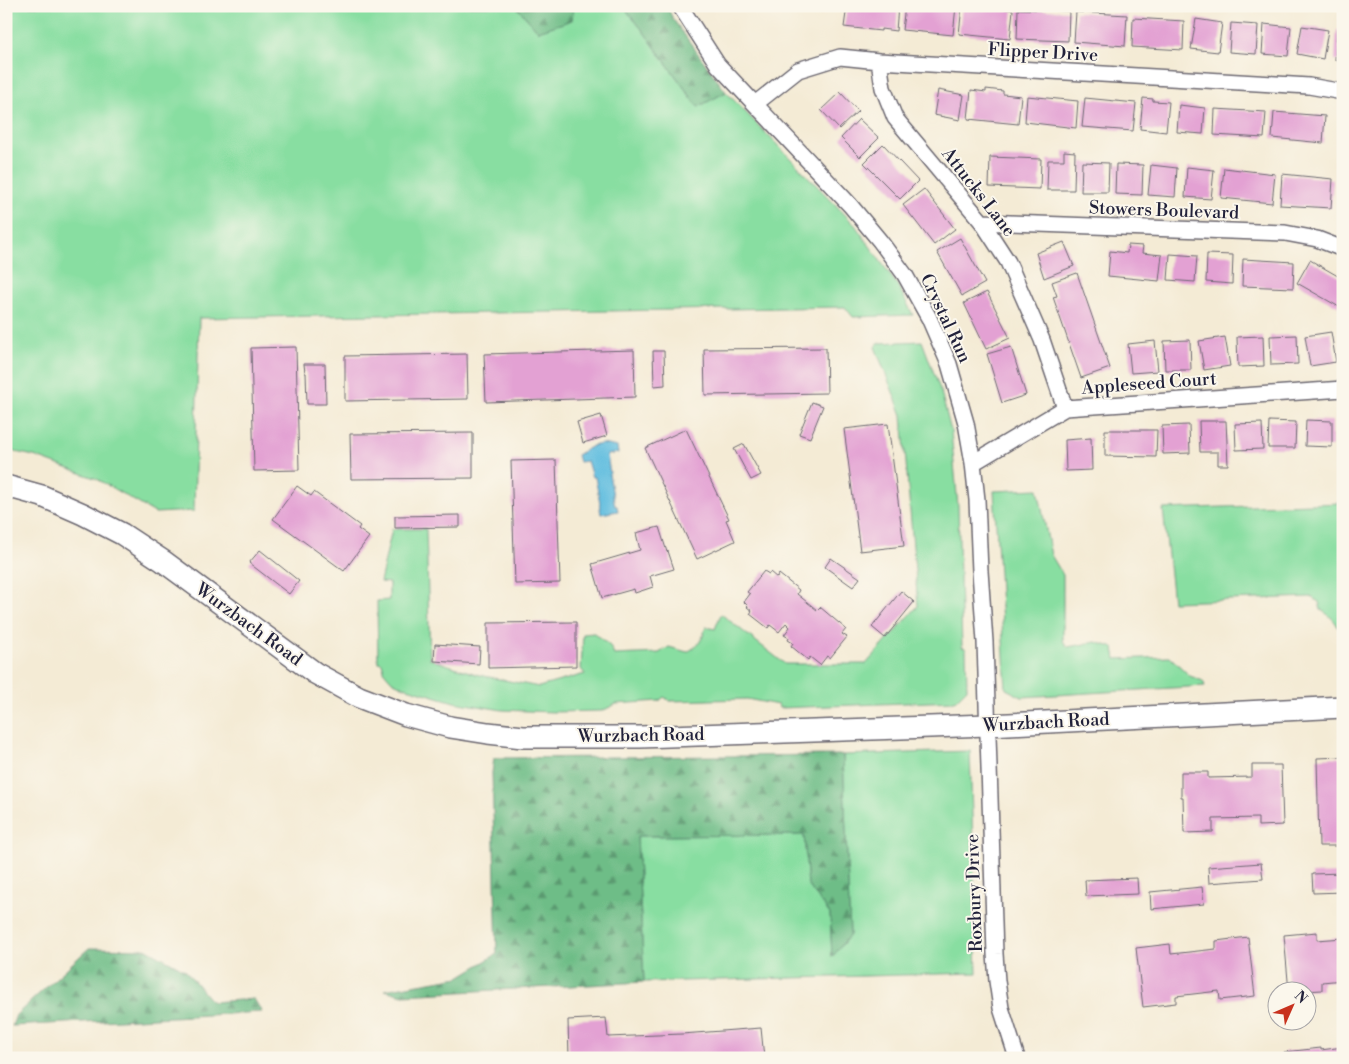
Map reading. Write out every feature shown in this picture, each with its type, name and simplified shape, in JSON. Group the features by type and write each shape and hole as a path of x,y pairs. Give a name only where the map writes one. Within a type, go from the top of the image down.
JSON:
{"main road":[{"name":"Wurzbach Road","path":"6,486 42,496 122,534 163,561 315,673 359,697 406,715 450,727 523,736 640,737 988,725 1343,707"}],"street":[{"name":"Crystal Run","path":"680,6 718,65 850,205 880,241 905,276 929,318 949,364 966,423 977,500 988,725"},
{"name":"Flipper Drive","path":"755,104 798,70 840,57 879,61 1309,86 1343,92"},
{"name":"Attucks Lane","path":"879,61 883,88 896,118 982,222 1008,262 1042,340 1066,408"},
{"name":"Stowers Boulevard","path":"982,222 1285,233 1316,239 1343,249"},
{"name":"Appleseed Court","path":"973,463 1066,408 1343,389"},
{"name":"Roxbury Drive","path":"988,725 997,981 1001,1008 1016,1058"}],"green space":[{"path":"6,6 516,6 538,31 571,20 574,6 623,6 698,107 726,92 855,225 898,286 913,315 853,317 845,307 199,318 194,511 155,513 97,479 34,456 6,450"},
{"path":"516,6 574,6 572,20 538,31"},
{"path":"623,6 667,6 673,19 726,92 698,107"},
{"path":"922,341 941,392 951,431 958,506 962,647 966,649 967,689 955,701 779,708 778,705 747,699 670,701 664,697 659,701 616,704 602,711 502,710 454,702 404,687 392,681 385,673 382,663 378,662 377,601 389,600 389,583 380,582 392,529 426,529 430,659 479,675 539,687 585,674 581,669 583,634 594,633 610,646 614,655 659,653 669,647 687,652 700,642 706,627 715,629 721,614 785,664 866,664 918,606 902,415 875,347 878,343"},
{"path":"1038,489 1051,555 1063,575 1063,641 1068,647 1096,642 1114,648 1116,659 1170,657 1190,676 1203,681 1205,686 1022,697 1006,689 994,491"},
{"path":"1343,503 1343,638 1335,621 1321,610 1319,602 1311,597 1173,602 1163,509"},
{"path":"970,751 977,973 644,982 637,836 804,835 808,885 830,914 832,957 850,935 843,755"},
{"path":"843,755 850,935 832,957 830,914 808,885 804,835 637,836 644,982 403,995 384,990 459,977 497,954 492,773 494,758"},
{"path":"89,948 147,949 185,970 212,1002 254,999 262,1012 12,1026 16,1015"}],"water":[{"path":"602,444 617,447 618,453 607,455 615,506 617,506 618,511 601,514 595,477 592,477 587,461 579,462 577,455 592,446"}],"building":[{"path":"847,6 898,6 896,31 844,27"},
{"path":"905,6 956,6 953,35 902,30"},
{"path":"962,6 1013,10 1010,39 959,34"},
{"path":"1018,9 1069,11 1068,41 1017,39"},
{"path":"1076,12 1127,15 1125,46 1074,42"},
{"path":"1133,18 1184,21 1183,50 1132,47"},
{"path":"1196,19 1222,23 1218,52 1191,49"},
{"path":"1231,23 1258,25 1256,54 1229,52"},
{"path":"1264,24 1291,27 1288,56 1262,54"},
{"path":"1302,26 1328,30 1323,59 1297,54"},
{"path":"1337,30 1343,30 1343,61 1335,60"},
{"path":"986,89 1003,91 1003,94 1021,96 1018,124 968,119 971,90 986,92"},
{"path":"938,90 964,95 960,120 934,115"},
{"path":"840,92 858,111 839,129 821,110"},
{"path":"1027,96 1078,101 1076,128 1025,122"},
{"path":"1085,98 1136,103 1133,131 1082,127"},
{"path":"1143,98 1169,102 1166,132 1140,129"},
{"path":"1179,105 1205,108 1203,134 1177,132"},
{"path":"1215,109 1266,112 1264,138 1214,135"},
{"path":"1274,112 1325,116 1323,143 1272,138"},
{"path":"859,119 879,138 860,157 841,138"},
{"path":"883,144 918,181 900,199 864,163"},
{"path":"1064,151 1075,152 1074,190 1047,190 1048,160 1064,160"},
{"path":"990,157 1041,159 1040,189 989,187"},
{"path":"1082,162 1109,163 1108,192 1081,192"},
{"path":"1116,164 1143,165 1142,195 1115,194"},
{"path":"1151,165 1177,168 1175,197 1148,195"},
{"path":"1187,167 1214,170 1211,199 1185,197"},
{"path":"1224,168 1275,174 1272,203 1221,198"},
{"path":"1282,174 1333,179 1331,208 1280,205"},
{"path":"924,189 955,229 934,245 903,205"},
{"path":"960,238 985,283 962,296 937,252"},
{"path":"1064,242 1074,266 1044,278 1036,253"},
{"path":"1128,245 1143,246 1142,253 1162,255 1159,281 1108,276 1110,251 1127,253"},
{"path":"1170,254 1197,256 1195,282 1168,280"},
{"path":"1207,254 1233,255 1232,284 1206,282"},
{"path":"1243,259 1294,262 1293,288 1242,286"},
{"path":"1310,260 1343,279 1343,305 1341,308 1297,283"},
{"path":"1077,273 1110,368 1081,378 1053,297 1057,296 1052,282"},
{"path":"987,292 1010,338 986,349 964,303"},
{"path":"1331,332 1336,362 1310,366 1305,336"},
{"path":"1297,335 1298,364 1271,365 1270,336"},
{"path":"1263,336 1264,366 1238,367 1237,337"},
{"path":"1225,337 1230,366 1204,370 1199,341"},
{"path":"1190,340 1191,370 1165,370 1164,341"},
{"path":"1155,341 1158,371 1131,373 1128,344"},
{"path":"296,347 299,470 254,471 251,348"},
{"path":"1011,347 1026,395 1002,403 987,354"},
{"path":"826,348 827,393 705,395 704,349"},
{"path":"634,350 635,397 486,402 484,354"},
{"path":"653,351 664,351 665,385 654,386"},
{"path":"467,354 468,399 345,401 345,356"},
{"path":"304,364 325,364 326,404 307,404"},
{"path":"812,402 823,406 810,438 799,434"},
{"path":"601,415 607,436 583,443 577,422"},
{"path":"1306,420 1332,421 1332,447 1305,446"},
{"path":"1199,421 1226,421 1228,465 1218,465 1218,452 1200,452"},
{"path":"1269,421 1296,422 1295,448 1268,448"},
{"path":"1262,423 1263,449 1236,450 1235,424"},
{"path":"888,424 904,546 860,551 844,429"},
{"path":"1189,425 1190,453 1163,454 1162,426"},
{"path":"686,429 729,519 726,520 735,541 697,559 645,448"},
{"path":"1105,430 1157,430 1156,457 1105,456"},
{"path":"473,433 473,478 351,479 350,434"},
{"path":"1091,438 1092,470 1066,471 1065,440"},
{"path":"744,444 761,475 751,480 734,449"},
{"path":"556,460 560,583 515,584 511,461"},
{"path":"297,486 311,496 314,492 360,526 358,529 369,537 344,571 273,519"},
{"path":"460,515 460,527 395,528 395,516"},
{"path":"659,527 674,569 650,576 653,587 635,593 634,589 602,598 592,564 640,550 636,533"},
{"path":"260,550 299,581 289,594 249,563"},
{"path":"831,558 860,578 853,587 825,567"},
{"path":"764,571 769,574 770,572 777,578 779,574 799,590 797,594 817,610 820,607 846,629 842,634 847,637 830,658 827,656 820,665 810,657 808,660 791,646 793,643 784,635 790,627 786,623 779,632 770,625 768,628 750,614 752,611 744,602 750,594 747,592"},
{"path":"901,591 914,602 885,638 872,627"},
{"path":"576,622 576,666 488,668 488,623"},
{"path":"435,644 480,647 479,664 434,661"},
{"path":"1343,757 1343,846 1319,846 1317,758"},
{"path":"1252,765 1281,765 1283,825 1258,826 1258,818 1213,819 1213,832 1184,833 1181,772 1208,772 1208,778 1252,777"},
{"path":"1261,863 1263,879 1209,883 1208,867"},
{"path":"1343,873 1343,892 1313,893 1312,874"},
{"path":"1137,878 1138,894 1086,896 1085,880"},
{"path":"1202,887 1204,904 1151,909 1150,892"},
{"path":"1317,932 1317,940 1343,938 1343,980 1322,982 1322,990 1316,990 1316,982 1288,982 1284,935"},
{"path":"1248,937 1255,996 1220,1000 1219,991 1176,996 1176,1003 1143,1007 1136,948 1170,944 1171,954 1216,949 1216,941"},
{"path":"606,1018 608,1037 761,1028 764,1058 569,1058 568,1020"},
{"path":"1343,1047 1343,1058 1285,1058 1284,1052 1321,1048 1321,1050"}]}
